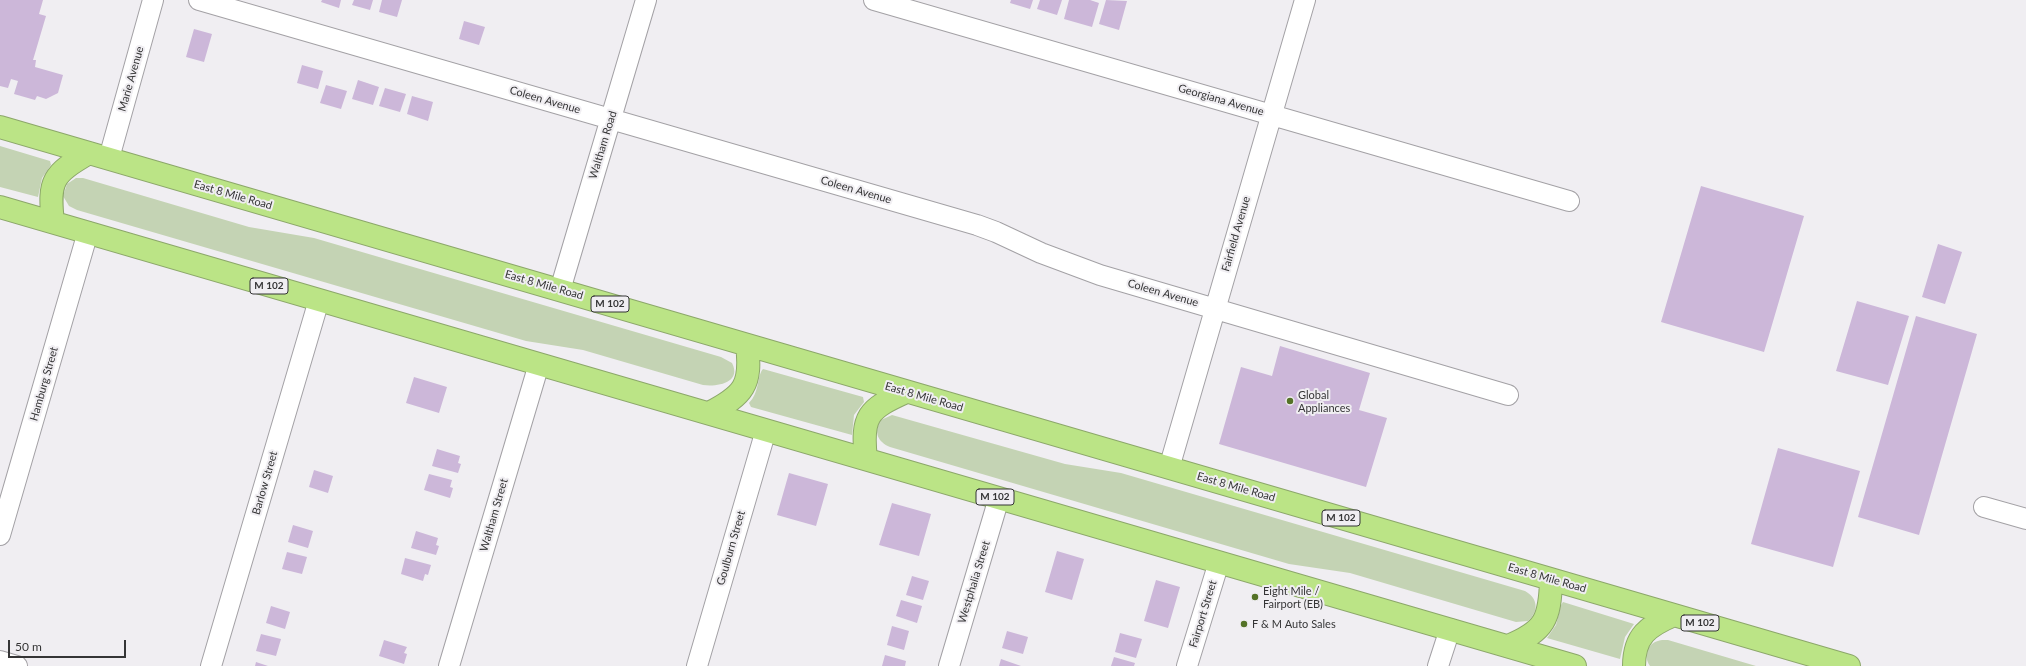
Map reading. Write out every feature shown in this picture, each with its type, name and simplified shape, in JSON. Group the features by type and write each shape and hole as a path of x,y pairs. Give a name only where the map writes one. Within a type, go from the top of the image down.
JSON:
{"highway":[{"name":"East 8 Mile Road","path":"0,127 1849,666"},
{"path":"53,222 51,195 55,180 61,172 71,164 99,156"},
{"name":"M 102","path":"0,207 1575,666"},
{"path":"709,414 728,404 743,389 748,370 747,345"},
{"path":"866,459 864,435 869,416 882,403 906,392"},
{"path":"1508,646 1536,632 1543,623 1549,605 1551,580"},
{"path":"1634,666 1635,649 1645,632 1655,623 1674,615"}],"street":[{"name":"Marie Avenue","path":"99,156 153,0"},
{"name":"Coleen Avenue","path":"199,0 977,225 996,232 1041,253 1100,275 1508,395"},
{"name":"Waltham Road","path":"560,290 646,0"},
{"name":"Georgiana Avenue","path":"874,0 1569,201"},
{"name":"Fairfield Avenue","path":"1169,468 1305,0"},
{"name":"Hamburg Street","path":"0,535 88,232"},
{"name":"Barlow Street","path":"211,666 319,300"},
{"name":"Waltham Street","path":"449,666 539,364"},
{"name":"Goulburn Street","path":"697,666 766,430"},
{"name":"Westphalia Street","path":"949,666 999,498"},
{"path":"1984,507 2026,519"},
{"name":"Fairport Street","path":"1187,666 1219,562"},
{"path":"1438,666 1450,630"},
{"path":"0,661 17,666"}],"green space":[{"path":"0,146 50,161 51,165 42,178 38,197 0,187"},
{"path":"76,178 83,178 249,227 314,238 721,357 732,363 734,375 731,379 721,384 703,385 583,350 526,341 77,210 69,206 63,196 67,184"},
{"path":"763,369 863,397 864,402 854,415 852,435 751,407 749,403 753,399"},
{"path":"892,415 1065,464 1121,473 1525,591 1535,601 1536,605 1534,613 1528,621 1516,622 1350,573 1289,564 890,447 882,442 878,436 877,429 881,420"},
{"path":"1563,602 1634,624 1625,637 1620,659 1547,638 1556,625"},
{"path":"1668,640 1756,666 1650,666 1647,657 1648,649 1653,643"}],"building":[{"path":"0,0 43,0 39,14 46,16 33,60 36,60 35,67 63,75 58,93 46,99 37,96 35,100 14,94 18,81 11,79 8,88 0,86"},
{"path":"322,0 341,0 339,8 321,2"},
{"path":"354,0 373,0 370,10 352,5"},
{"path":"382,0 402,0 397,17 379,12"},
{"path":"1011,0 1033,0 1030,9 1010,3"},
{"path":"1040,0 1062,0 1057,15 1037,9"},
{"path":"1069,0 1090,0 1099,3 1092,27 1064,19"},
{"path":"1106,0 1127,1 1119,30 1099,24"},
{"path":"464,21 485,27 479,45 459,39"},
{"path":"194,29 212,34 204,62 186,57"},
{"path":"302,65 323,71 318,89 297,83"},
{"path":"358,80 379,87 373,105 352,99"},
{"path":"326,85 347,91 341,109 320,103"},
{"path":"385,88 406,94 400,112 379,106"},
{"path":"412,96 433,102 428,121 407,114"},
{"path":"1701,186 1804,216 1764,352 1661,322"},
{"path":"1938,244 1962,252 1945,304 1922,297"},
{"path":"1857,301 1909,316 1888,385 1836,371"},
{"path":"1916,316 1977,334 1919,535 1858,517"},
{"path":"1280,346 1370,373 1359,410 1387,418 1366,487 1219,444 1241,367 1272,376"},
{"path":"414,377 447,387 439,413 406,403"},
{"path":"1778,448 1860,471 1833,567 1751,544"},
{"path":"437,449 460,456 458,463 461,464 458,473 432,466"},
{"path":"314,470 333,476 328,493 309,487"},
{"path":"789,473 828,484 816,526 777,515"},
{"path":"429,474 452,480 450,487 453,488 450,498 424,490"},
{"path":"892,503 931,514 919,556 879,545"},
{"path":"293,525 313,531 308,548 288,542"},
{"path":"416,531 438,538 436,545 439,546 436,555 411,548"},
{"path":"1057,551 1084,559 1072,600 1045,592"},
{"path":"287,552 307,557 302,574 282,569"},
{"path":"405,558 431,565 428,575 425,574 423,581 401,574"},
{"path":"912,576 929,581 923,600 906,595"},
{"path":"1156,580 1180,587 1168,628 1144,621"},
{"path":"901,600 922,606 917,623 896,616"},
{"path":"271,606 290,612 285,629 266,623"},
{"path":"892,626 909,631 904,650 887,645"},
{"path":"1007,631 1028,637 1023,654 1002,648"},
{"path":"1120,633 1142,639 1136,658 1115,652"},
{"path":"261,634 281,639 276,656 256,651"},
{"path":"384,640 407,647 404,653 407,654 404,664 379,656"},
{"path":"885,655 906,661 905,666 882,666"},
{"path":"1114,657 1135,663 1134,666 1111,666"},
{"path":"1001,659 1021,666 999,666"},
{"path":"256,662 268,666 255,666"}],"place":[{"name":"Global Appliances","path":"1290,401"},
{"name":"Eight Mile / Fairport (EB)","path":"1255,597"},
{"name":"F & M Auto Sales","path":"1244,624"}]}
